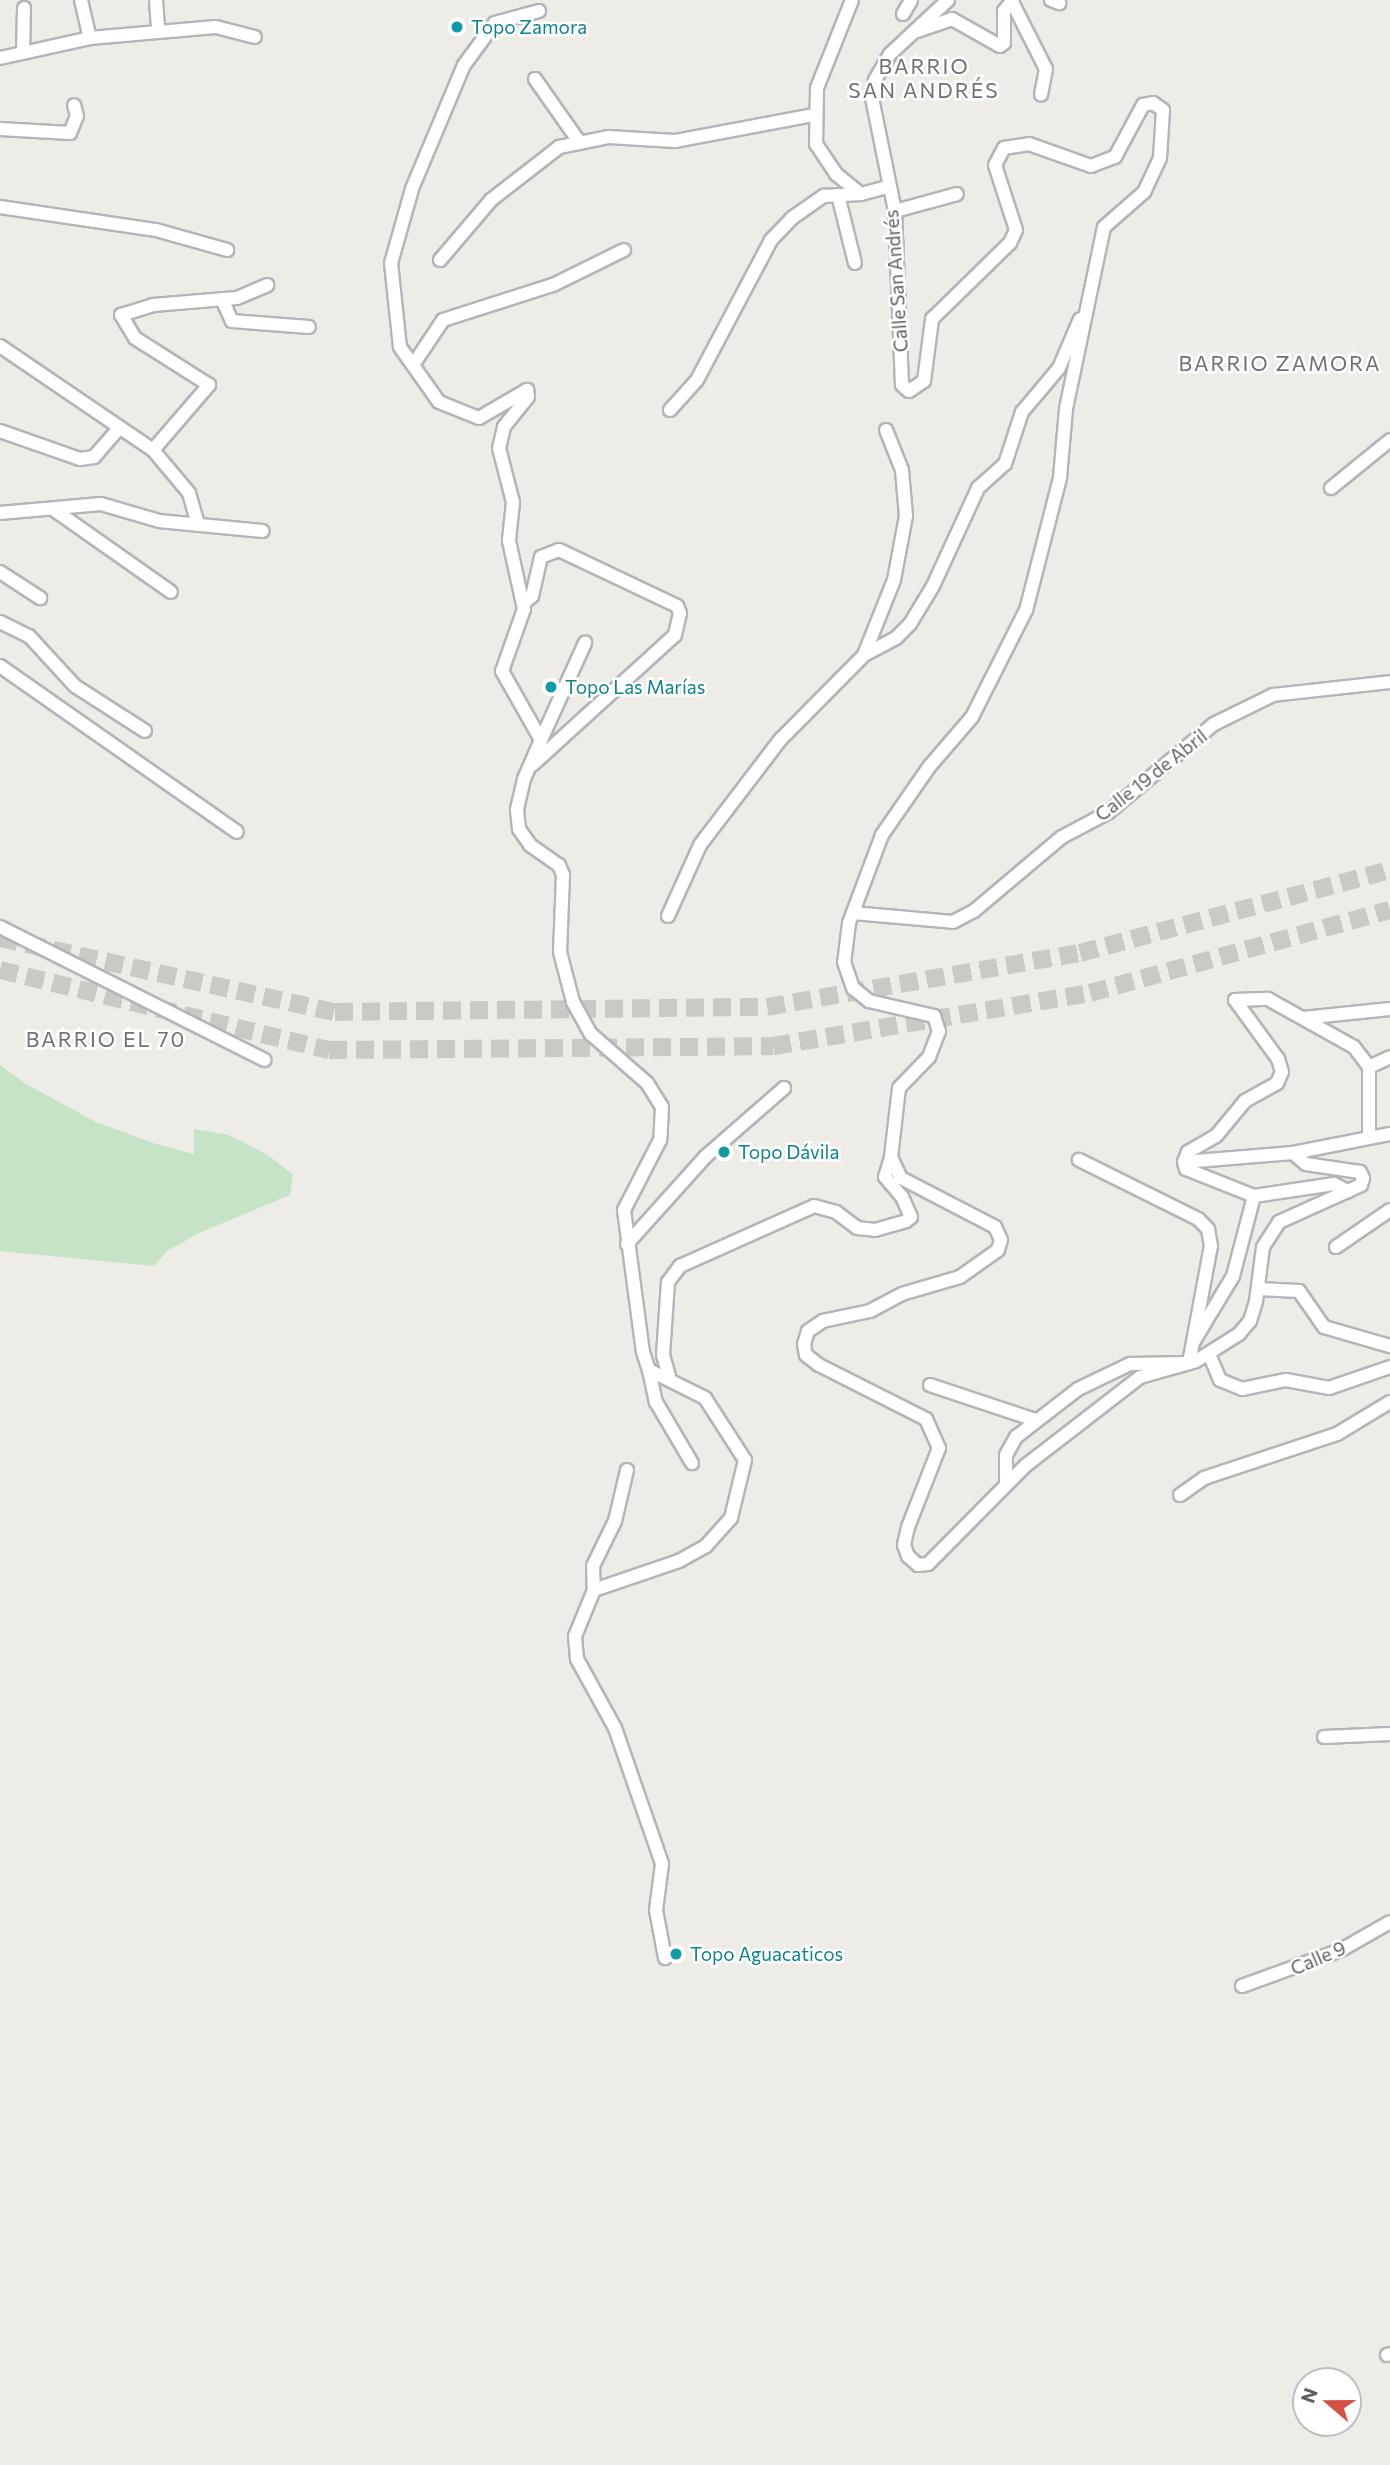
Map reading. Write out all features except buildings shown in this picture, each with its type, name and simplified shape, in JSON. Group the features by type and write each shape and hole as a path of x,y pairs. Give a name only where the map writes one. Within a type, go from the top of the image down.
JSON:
{"street":[{"path":"81,0 90,38"},
{"path":"156,0 158,31"},
{"path":"852,0 817,88 814,115 816,145 836,174 861,194"},
{"path":"903,14 911,0"},
{"name":"Calle San Andrés","path":"948,0 890,54 873,88 872,108 887,187 895,211 902,384 909,391 916,390 924,381 932,319 1010,243 1016,230 995,165 1004,148 1029,144 1091,166 1115,157 1143,105 1153,103 1163,110 1160,158 1144,192 1104,227 1094,286"},
{"path":"914,32 952,19 1000,46 1004,43 1004,11 1012,0 1046,69 1041,95"},
{"path":"23,53 24,8"},
{"path":"524,603 509,541 513,502 499,447 504,426 528,397 527,390 491,413 468,417 439,402 413,365 396,332 391,263 398,228 450,94 484,33 495,23 539,11"},
{"path":"0,58 90,38 158,31 216,27 255,37"},
{"path":"535,79 580,143"},
{"path":"0,129 70,133 77,116 74,105"},
{"path":"440,260 491,200 531,166 559,147 608,137 675,141 814,115"},
{"path":"670,410 697,380 771,240 792,218 824,196 861,194 887,187"},
{"path":"895,211 957,194"},
{"path":"838,195 855,264"},
{"path":"0,207 156,230 227,250"},
{"path":"413,365 443,320 553,285 624,250"},
{"path":"153,450 209,385 135,338 121,314 139,307 222,299 267,285"},
{"path":"667,916 700,845 780,740 863,655 896,638 923,606 978,488 1005,464 1029,398 1059,368 1094,286"},
{"path":"669,1377 663,1355 668,1282 680,1266 814,1206 836,1212 857,1228 875,1230 906,1222 911,1217 902,1198 885,1177 891,1157 899,1088 929,1058 939,1031 934,1016 869,1001 853,988 844,962 853,913 882,835 929,767 972,717 1026,610 1060,478 1066,409 1094,286"},
{"path":"222,299 232,321 309,327"},
{"path":"0,347 118,429 153,450 189,493 198,525"},
{"path":"0,431 80,459 94,457 118,429"},
{"path":"863,655 894,580 906,516 902,470 886,430"},
{"path":"1331,488 1390,440"},
{"path":"0,513 102,504 159,521 263,531"},
{"path":"53,509 171,592"},
{"path":"533,764 675,635 680,613 677,606 558,550 541,557 532,596 524,603 502,671 541,740"},
{"path":"0,572 40,598"},
{"path":"0,622 29,636 75,686 145,731"},
{"path":"586,643 524,779 517,810 519,829 530,845 559,865 563,874 560,952 573,1002 591,1034 647,1083 664,1117 660,1140 624,1210 627,1244 656,1402 692,1463"},
{"path":"0,666 237,832"},
{"name":"Calle 19 de Abril","path":"853,913 953,922 974,911 1062,837 1109,813 1214,724 1273,695 1390,682"},
{"path":"0,927 264,1060"},
{"path":"1348,1191 1334,1184 1254,1196 1186,1170 1184,1162 1194,1147 1216,1136 1245,1101 1277,1083 1282,1072 1268,1043 1235,1000 1268,999 1354,1047 1369,1067 1368,1136"},
{"path":"1303,1018 1390,1009"},
{"path":"1369,1067 1390,1057"},
{"path":"627,1244 705,1157 784,1088"},
{"path":"1184,1162 1293,1153 1368,1136 1389,1135"},
{"path":"891,1157 901,1178 995,1227 1001,1240 998,1250 943,1285 902,1294 870,1311 823,1321 808,1331 806,1355 926,1419 939,1448 904,1545 918,1565 928,1564 1006,1485 1077,1422 1140,1377 1189,1363 1209,1354 1239,1334 1250,1321 1258,1289 1263,1247 1279,1222 1361,1185 1360,1172 1307,1164 1293,1153"},
{"path":"1079,1160 1198,1219 1208,1229 1212,1246 1189,1363"},
{"path":"1192,1344 1233,1276 1254,1196"},
{"path":"1336,1247 1390,1210"},
{"path":"1258,1289 1299,1291 1324,1327 1390,1346"},
{"path":"1209,1354 1220,1380 1242,1389 1286,1380 1329,1388 1390,1367"},
{"path":"1006,1485 1006,1455 1016,1437 1035,1420 1112,1371 1130,1364 1189,1363"},
{"path":"594,1590 679,1561 706,1546 731,1518 741,1489 745,1460 729,1429 705,1398 669,1377 649,1370"},
{"path":"930,1385 1035,1420"},
{"path":"1180,1495 1204,1478 1337,1434 1390,1402"},
{"path":"627,1470 615,1521 593,1566 594,1590 576,1636 577,1659 615,1728 662,1864 656,1910 665,1958"},
{"path":"1324,1737 1390,1734"},
{"name":"Calle 9","path":"1242,1986 1341,1950 1390,1923"}],"green space":[{"path":"0,1065 26,1084 96,1122 156,1144 194,1154 194,1129 229,1135 268,1155 293,1175 290,1195 201,1232 167,1251 154,1266 0,1251"}],"tunnel":[{"path":"0,938 335,1012 767,1007 1080,953 1390,870"},
{"path":"0,970 329,1050 773,1046 1090,993 1390,910"}],"place":[{"name":"Topo Zamora","path":"457,27"},
{"name":"Topo Las Marías","path":"551,687"},
{"name":"Topo Dávila","path":"724,1152"},
{"name":"Topo Aguacaticos","path":"676,1954"}],"district":[{"name":"BARRIO SAN ANDRÉS","path":"924,78"},
{"name":"BARRIO ZAMORA","path":"1280,363"},
{"name":"BARRIO EL 70","path":"106,1039"}]}
